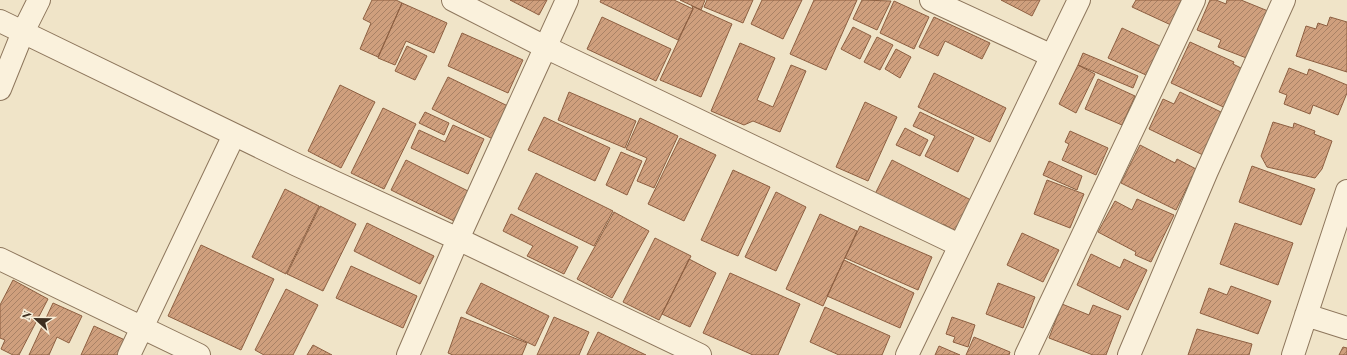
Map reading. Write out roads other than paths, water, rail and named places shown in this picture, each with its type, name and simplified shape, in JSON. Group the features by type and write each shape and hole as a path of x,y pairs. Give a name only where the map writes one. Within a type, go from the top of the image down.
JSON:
{"street":[{"path":"0,89 23,32 39,0"},
{"path":"453,0 545,47 959,245"},
{"path":"408,355 458,239 567,0"},
{"path":"931,0 1050,55"},
{"path":"907,355 1050,55 1078,0"},
{"path":"1026,355 1194,0"},
{"path":"1129,355 1207,171 1284,0"},
{"path":"0,21 234,135 458,239 700,355"},
{"path":"129,355 234,135"},
{"path":"1293,355 1346,200"},
{"path":"0,259 199,355"},
{"path":"1306,315 1347,328"}]}
